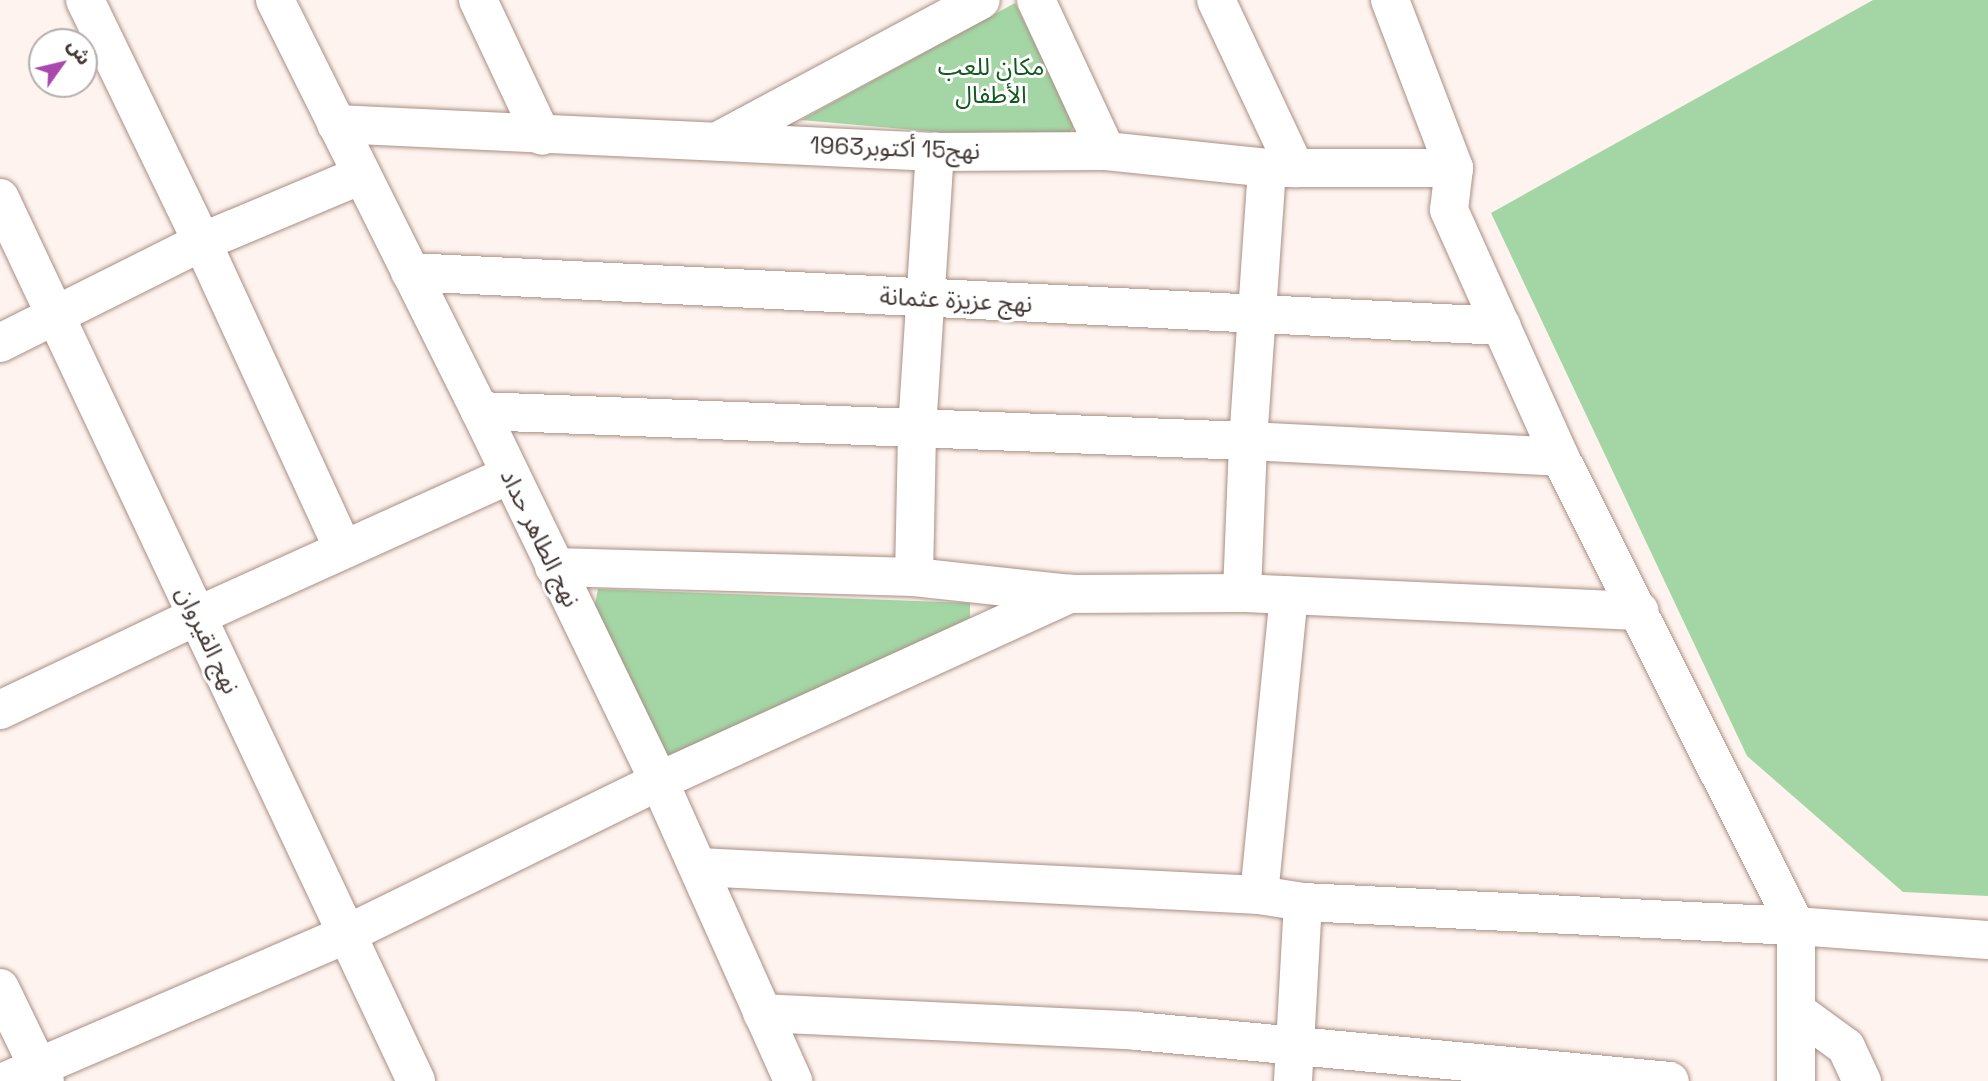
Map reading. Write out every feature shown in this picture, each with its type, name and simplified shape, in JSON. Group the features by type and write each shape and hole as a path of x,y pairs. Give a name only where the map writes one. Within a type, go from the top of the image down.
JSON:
{"street":[{"path":"85,0 202,242 343,549"},
{"name":"نهج الطاهر حداد","path":"275,0 480,411 659,781 793,1081"},
{"path":"478,0 542,136"},
{"path":"716,142 981,0"},
{"path":"1036,0 1106,151"},
{"path":"1216,0 1281,168 1256,314 1241,593"},
{"path":"1390,0 1454,168 1449,210 1560,457 1797,926 1796,1081"},
{"name":"نهج15 أكتوبر1963","path":"336,124 542,136 935,152 1106,151 1281,168 1454,168"},
{"path":"914,577 917,429 935,152"},
{"path":"0,343 57,317 202,242 361,175"},
{"name":"نهج القيروان","path":"0,198 416,1081"},
{"name":"نهج عزيزة عثمانة","path":"410,272 1502,326"},
{"path":"480,411 1248,441 1560,457"},
{"path":"0,710 197,616 510,475"},
{"path":"554,567 914,577 1070,594 1241,593 1640,611"},
{"path":"0,988 30,1076 347,934 659,781 1070,594"},
{"path":"1259,895 1289,595"},
{"path":"699,867 1259,895 1303,902 1797,926 1988,940"},
{"path":"1294,1064 1303,902"},
{"path":"1798,1012 1846,1047 1862,1081"},
{"path":"762,1013 1137,1031 1294,1064 1670,1081"}],"green space":[{"path":"1873,0 1988,0 1988,896 1903,892 1747,756 1491,213"},
{"name":"مكان للعب الأطفال","path":"1015,3 1075,125 1063,143 801,120"},
{"path":"598,589 970,603 970,618 669,760 594,609"}]}
